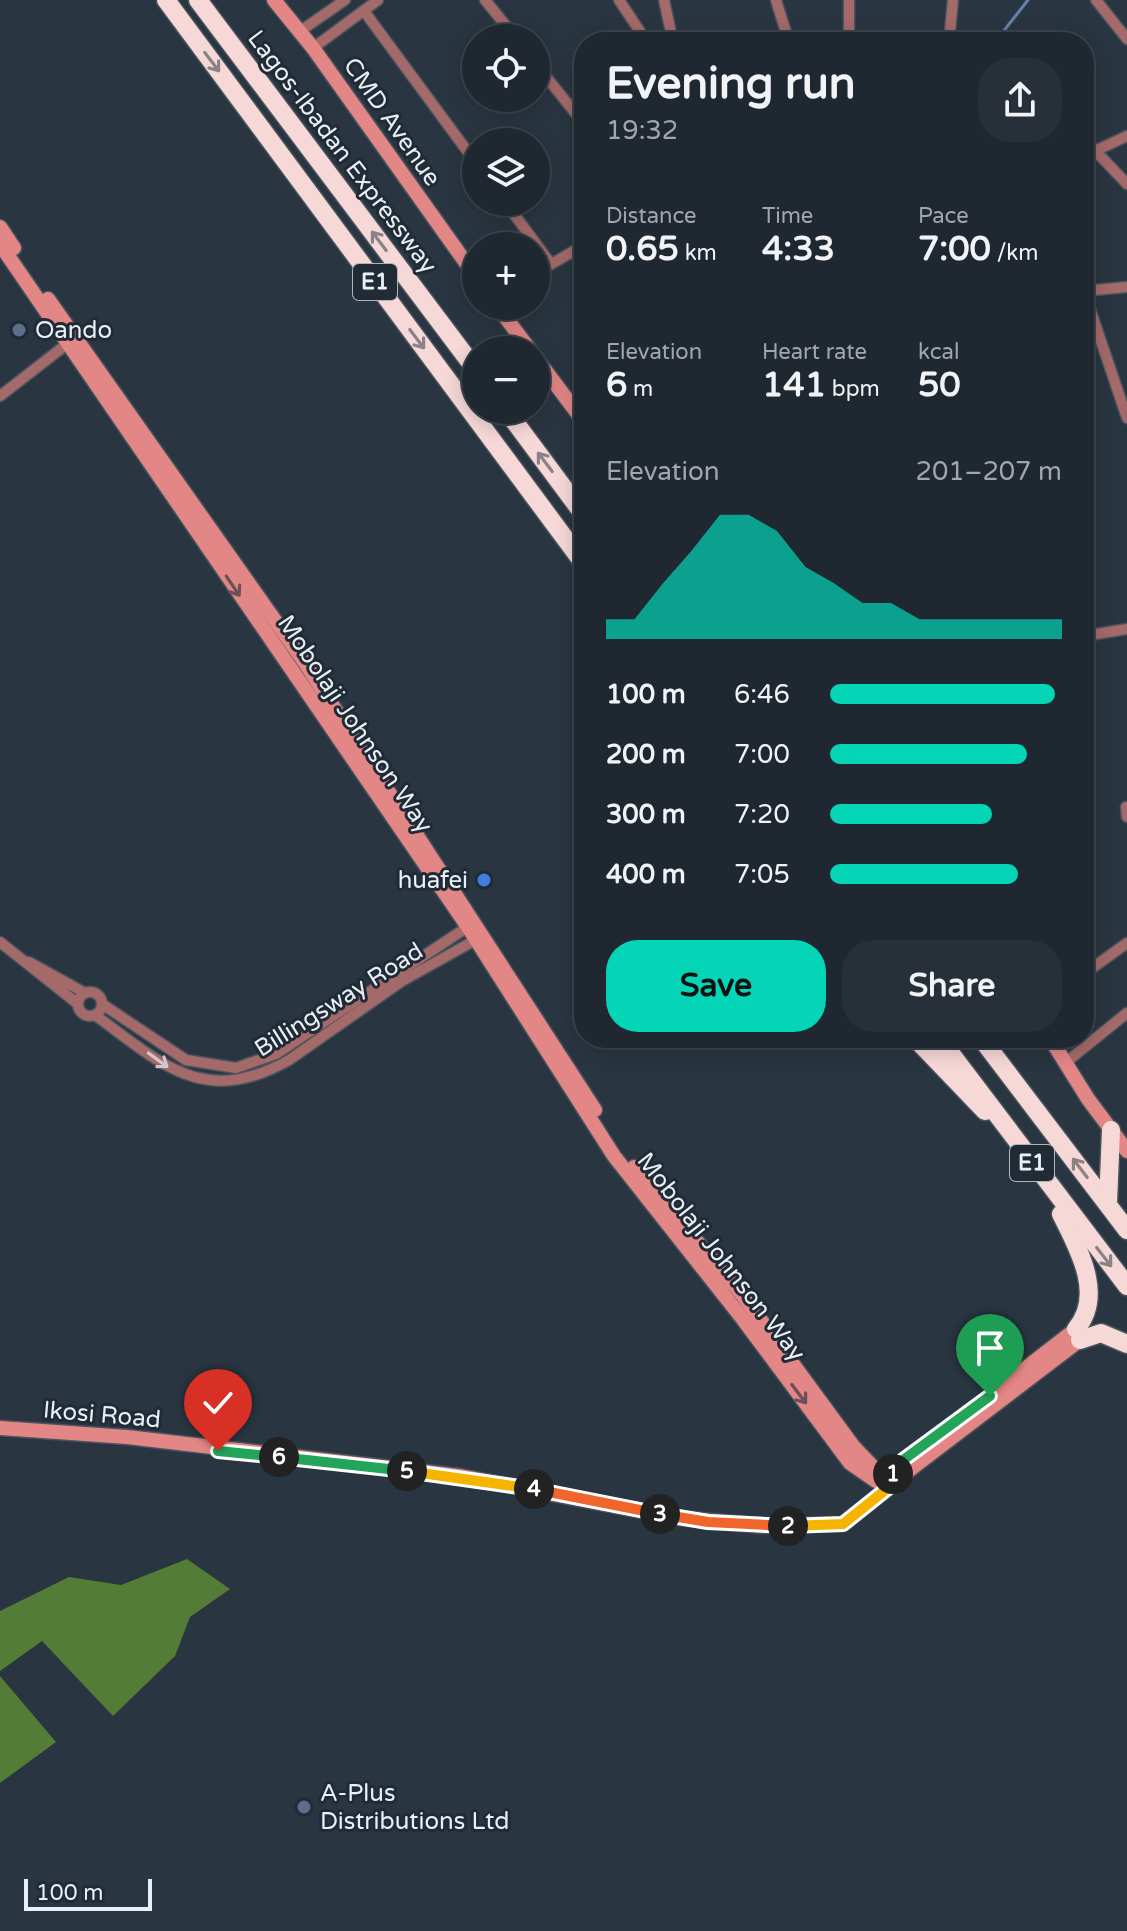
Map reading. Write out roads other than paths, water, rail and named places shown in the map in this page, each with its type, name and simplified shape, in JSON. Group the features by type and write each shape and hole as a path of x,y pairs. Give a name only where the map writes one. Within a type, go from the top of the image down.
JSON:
{"highway":[{"name":"Lagos-Ibadan Expressway","path":"166,0 574,551"},
{"name":"Lagos-Ibadan Expressway","path":"198,0 462,351"},
{"path":"516,424 574,502"},
{"path":"924,1048 959,1087 1005,1126"},
{"name":"E1","path":"946,1048 1127,1286"},
{"name":"E1","path":"989,1048 1127,1230"},
{"path":"1108,1203 1111,1130"},
{"path":"1045,1179 1086,1273 1087,1310 1078,1335 1101,1333 1127,1344"}],"street":[{"name":"CMD Avenue","path":"274,0 313,48 462,257"},
{"path":"299,32 345,0"},
{"path":"313,48 378,0"},
{"path":"485,0 505,24"},
{"path":"619,0 640,32"},
{"path":"664,0 671,32"},
{"path":"776,0 786,32"},
{"path":"849,0 849,32"},
{"path":"950,32 953,0"},
{"path":"1096,0 1127,39"},
{"path":"364,11 462,144"},
{"path":"550,82 574,112"},
{"path":"1127,136 1095,151 1127,184"},
{"path":"515,216 551,264 574,251"},
{"name":"Mobolaji Johnson Way","path":"0,227 305,663 621,1151 750,1305 867,1477"},
{"name":"Mobolaji Johnson Way","path":"0,244 476,931 614,1156 742,1318 850,1463 867,1477"},
{"path":"1094,290 1127,287"},
{"path":"1094,321 1127,418"},
{"path":"0,396 67,344"},
{"path":"550,377 574,409"},
{"path":"1094,634 1127,629"},
{"name":"Billingsway Road","path":"102,1004 186,1060 236,1068 276,1054 476,931"},
{"name":"Billingsway Road","path":"95,1015 173,1071 195,1078 235,1080 270,1070 289,1060 476,931"},
{"path":"0,942 78,1004 83,1014 95,1015 102,1004 97,994 85,993 24,959"},
{"path":"1094,967 1127,943"},
{"path":"78,1004 85,993"},
{"path":"1094,1040 1127,1013"},
{"path":"1056,1048 1127,1151"},
{"path":"1065,1063 1084,1048"},
{"path":"892,1478 1078,1335"},
{"path":"860,1509 867,1477 892,1478 907,1473 1078,1335"},
{"name":"Ikosi Road","path":"0,1428 127,1437 459,1476 708,1522 825,1527 843,1524 892,1478"}],"waterway":[{"path":"1003,32 1028,0"}],"place":[{"name":"Oando","path":"19,330"},
{"name":"huafei","path":"484,880"},
{"name":"A-Plus Distributions Ltd","path":"304,1807"}]}
